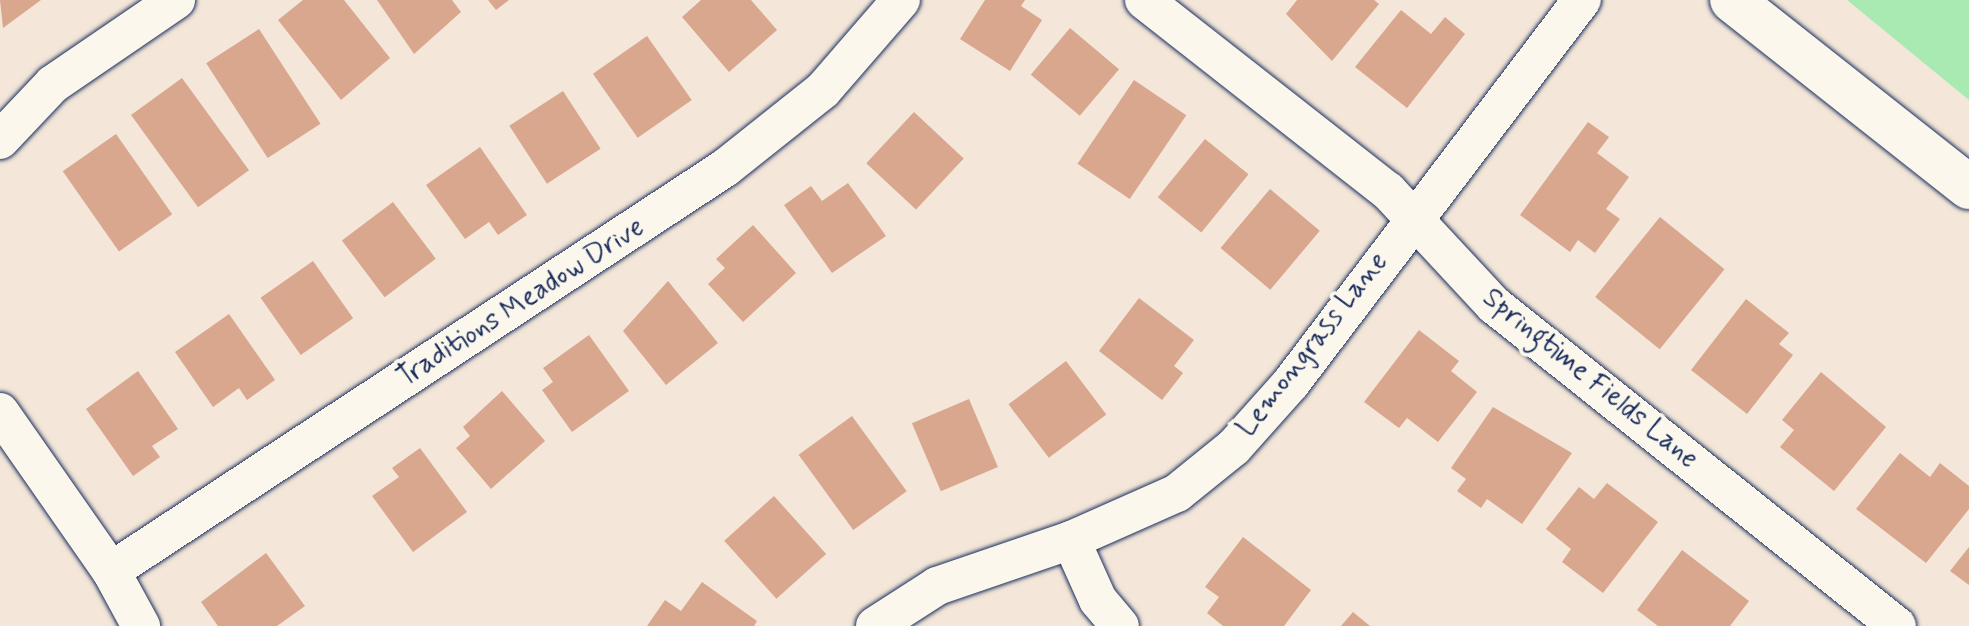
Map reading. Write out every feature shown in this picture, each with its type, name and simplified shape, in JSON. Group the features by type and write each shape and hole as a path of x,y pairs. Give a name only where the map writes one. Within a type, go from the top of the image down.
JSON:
{"main road":[{"path":"1732,0 1969,187"}],"street":[{"path":"0,140 53,84 176,0"},
{"name":"Traditions Meadow Drive","path":"111,571 725,168 823,90 901,0"},
{"name":"Springtime Fields Lane","path":"1144,0 1412,216 1494,305 1897,626"},
{"name":"Lemongrass Lane","path":"875,626 937,586 1071,540 1177,493 1234,447 1291,383 1412,216 1582,0"},
{"path":"0,412 111,571 141,626"},
{"path":"1071,540 1098,600 1120,626"}],"green space":[{"path":"1847,0 1969,0 1969,100"}],"building":[{"path":"0,0 41,0 3,28"},
{"path":"303,0 344,0 390,58 341,100 278,20"},
{"path":"377,0 452,0 461,12 414,54"},
{"path":"488,0 509,0 496,10"},
{"path":"701,0 751,0 777,30 729,72 682,17"},
{"path":"985,0 1025,0 1021,6 1042,20 1010,71 960,39"},
{"path":"1297,0 1374,0 1379,4 1332,61 1286,14"},
{"path":"1401,10 1431,34 1445,17 1465,34 1407,108 1355,67"},
{"path":"1070,28 1119,69 1080,116 1031,75"},
{"path":"259,29 321,124 268,158 206,63"},
{"path":"647,36 692,100 638,138 593,74"},
{"path":"182,78 249,170 198,207 131,115"},
{"path":"1134,80 1186,115 1130,199 1078,164"},
{"path":"563,91 601,149 547,184 509,126"},
{"path":"914,112 964,158 916,210 866,163"},
{"path":"1588,122 1609,137 1597,153 1629,177 1606,209 1620,219 1595,253 1578,240 1570,252 1520,215"},
{"path":"116,134 172,214 119,252 63,171"},
{"path":"1205,139 1249,174 1201,233 1158,197"},
{"path":"480,147 527,215 498,235 489,222 465,239 426,185"},
{"path":"848,183 886,236 832,273 784,205 811,186 822,201"},
{"path":"1270,189 1320,231 1270,290 1221,248"},
{"path":"393,202 436,259 385,297 342,241"},
{"path":"1660,217 1725,269 1660,349 1595,297"},
{"path":"753,225 796,273 743,322 708,284 725,268 716,259"},
{"path":"313,261 353,318 301,355 261,298"},
{"path":"668,281 718,343 666,385 623,331"},
{"path":"1139,298 1194,340 1174,366 1183,373 1162,400 1099,351"},
{"path":"1746,299 1789,333 1779,344 1793,355 1747,414 1691,370"},
{"path":"229,314 275,380 247,400 239,388 213,407 175,352"},
{"path":"1419,330 1459,361 1451,371 1477,392 1438,442 1407,418 1399,428 1364,402"},
{"path":"589,335 629,391 572,432 542,390 553,382 543,368"},
{"path":"1066,361 1106,415 1049,458 1008,404"},
{"path":"138,371 178,429 152,446 160,457 133,476 86,409"},
{"path":"1821,372 1886,427 1834,491 1780,447 1794,430 1782,420"},
{"path":"502,391 545,441 491,489 456,448 470,436 463,427"},
{"path":"969,399 998,467 941,491 912,423"},
{"path":"1493,407 1572,453 1522,524 1487,499 1481,508 1457,491 1466,479 1451,468"},
{"path":"852,416 907,491 853,530 799,455"},
{"path":"420,448 467,512 413,552 372,496 399,477 392,468"},
{"path":"1900,453 1930,477 1940,463 1969,486 1969,509 1926,563 1856,509"},
{"path":"1607,483 1658,522 1603,593 1562,562 1571,549 1546,529 1579,487 1594,499"},
{"path":"774,496 826,554 776,599 724,541"},
{"path":"1243,537 1311,590 1284,626 1223,626 1207,613 1219,597 1205,587"},
{"path":"1969,547 1969,585 1950,571"},
{"path":"1682,550 1749,601 1730,626 1658,626 1637,610"},
{"path":"266,553 305,606 277,626 218,626 201,602"},
{"path":"702,582 757,621 754,626 647,626 665,600 681,611"},
{"path":"1353,612 1370,626 1341,626"}]}
